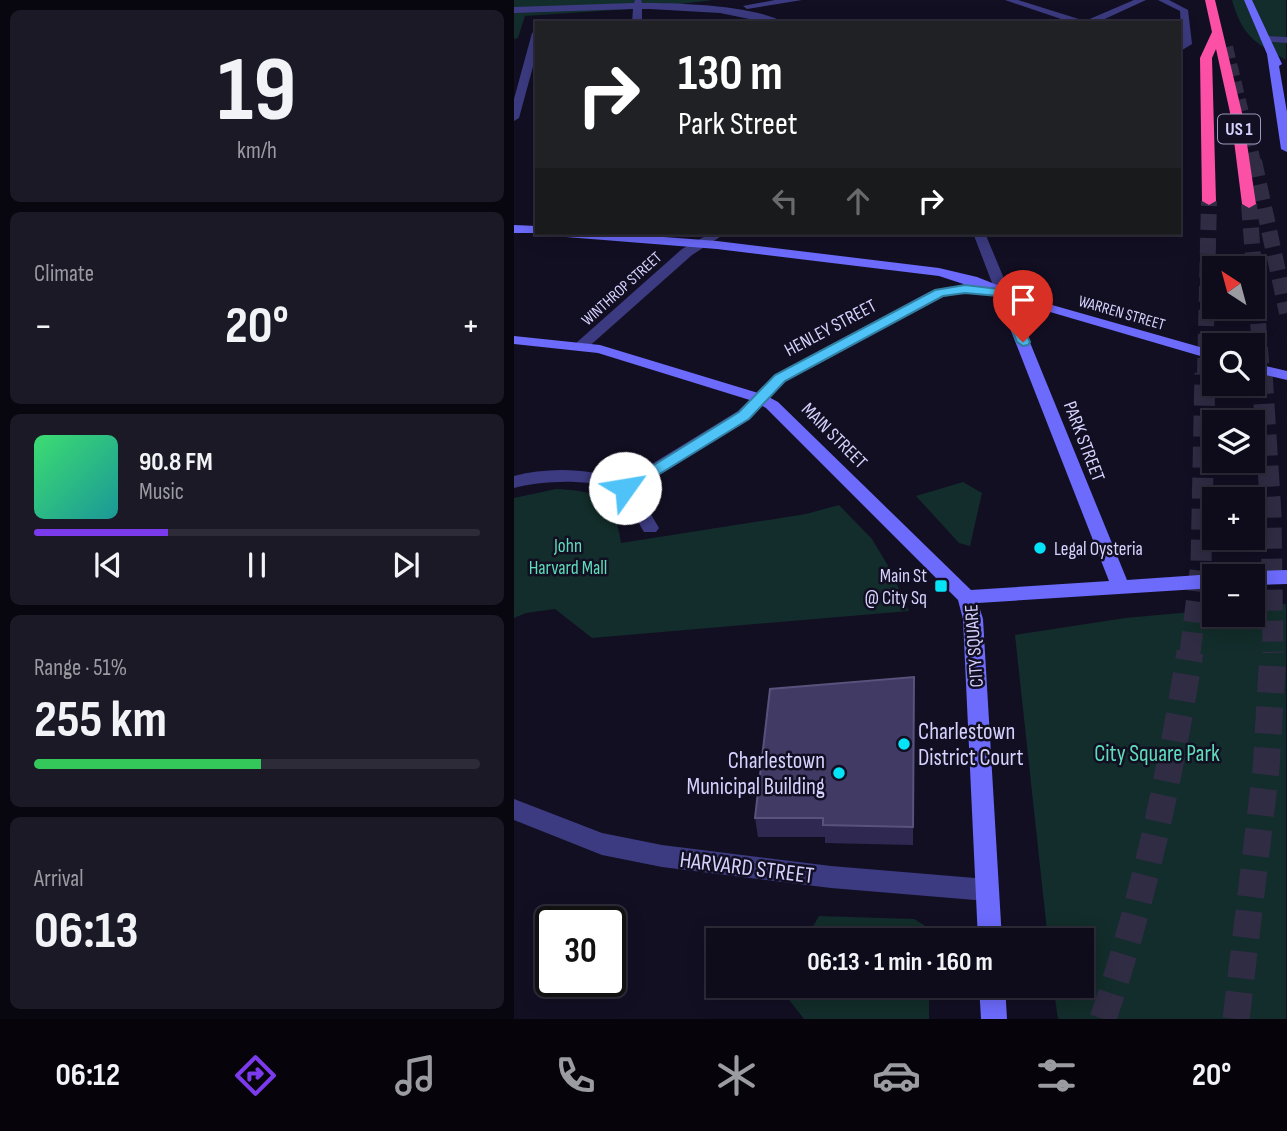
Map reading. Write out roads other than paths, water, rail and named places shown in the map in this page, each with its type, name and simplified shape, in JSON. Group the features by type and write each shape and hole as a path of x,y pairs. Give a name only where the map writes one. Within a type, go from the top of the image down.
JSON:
{"highway":[{"name":"US 1","path":"1211,0 1225,51"},
{"name":"US 1","path":"1211,0 1225,51 1249,204"},
{"path":"1209,201 1208,54 1218,31"}],"main road":[{"path":"1248,0 1286,82"},
{"path":"1269,47 1286,149"},
{"path":"514,229 535,230"},
{"name":"WARREN STREET","path":"619,235 939,272 1202,352"},
{"name":"PARK STREET","path":"1003,293 1121,587"},
{"name":"MAIN STREET","path":"514,340 600,349 759,398 785,415 967,597"},
{"path":"1265,370 1286,376"},
{"path":"1265,578 1286,577"},
{"name":"CITY SQUARE","path":"989,928 973,619 967,597 1202,582"},
{"path":"993,998 994,1019"}],"street":[{"path":"722,21 732,8 798,0"},
{"path":"1009,0 1077,21"},
{"path":"1093,21 1142,0"},
{"path":"1162,0 1184,10 1188,42 1181,47"},
{"path":"514,9 638,2 704,2 759,13 777,21"},
{"path":"637,21 638,2"},
{"path":"541,21 544,8"},
{"path":"514,118 535,40"},
{"path":"1269,47 1286,40"},
{"path":"1269,47 1286,48"},
{"name":"WINTHROP STREET","path":"580,347 687,252 717,235"},
{"name":"PARK STREET","path":"980,235 1003,293"},
{"name":"HENLEY STREET","path":"625,488 744,415 780,378 940,292 965,289 1003,293"},
{"path":"514,482 565,477 601,481 625,488 639,504 650,528"},
{"name":"HARVARD STREET","path":"514,809 602,844 662,856 831,877 987,890"}],"tunnel":[{"path":"1227,47 1255,162"},
{"path":"1254,161 1287,313"},
{"path":"1206,333 1209,201"},
{"path":"1249,204 1259,333"},
{"path":"1190,653 1201,563 1205,396"},
{"path":"1263,396 1271,514 1273,652"},
{"path":"1103,1019 1131,928 1154,837 1190,652"},
{"path":"1236,1019 1266,769 1273,652"}],"place":[{"name":"Legal Oysteria","path":"1040,548"},
{"name":"Main St @ City Sq","path":"941,586"},
{"name":"Charlestown District Court","path":"904,744"},
{"name":"Charlestown Municipal Building","path":"839,773"}],"park label":[{"name":"John Harvard Mall","path":"568,556"},
{"name":"City Square Park","path":"1157,753"}]}
